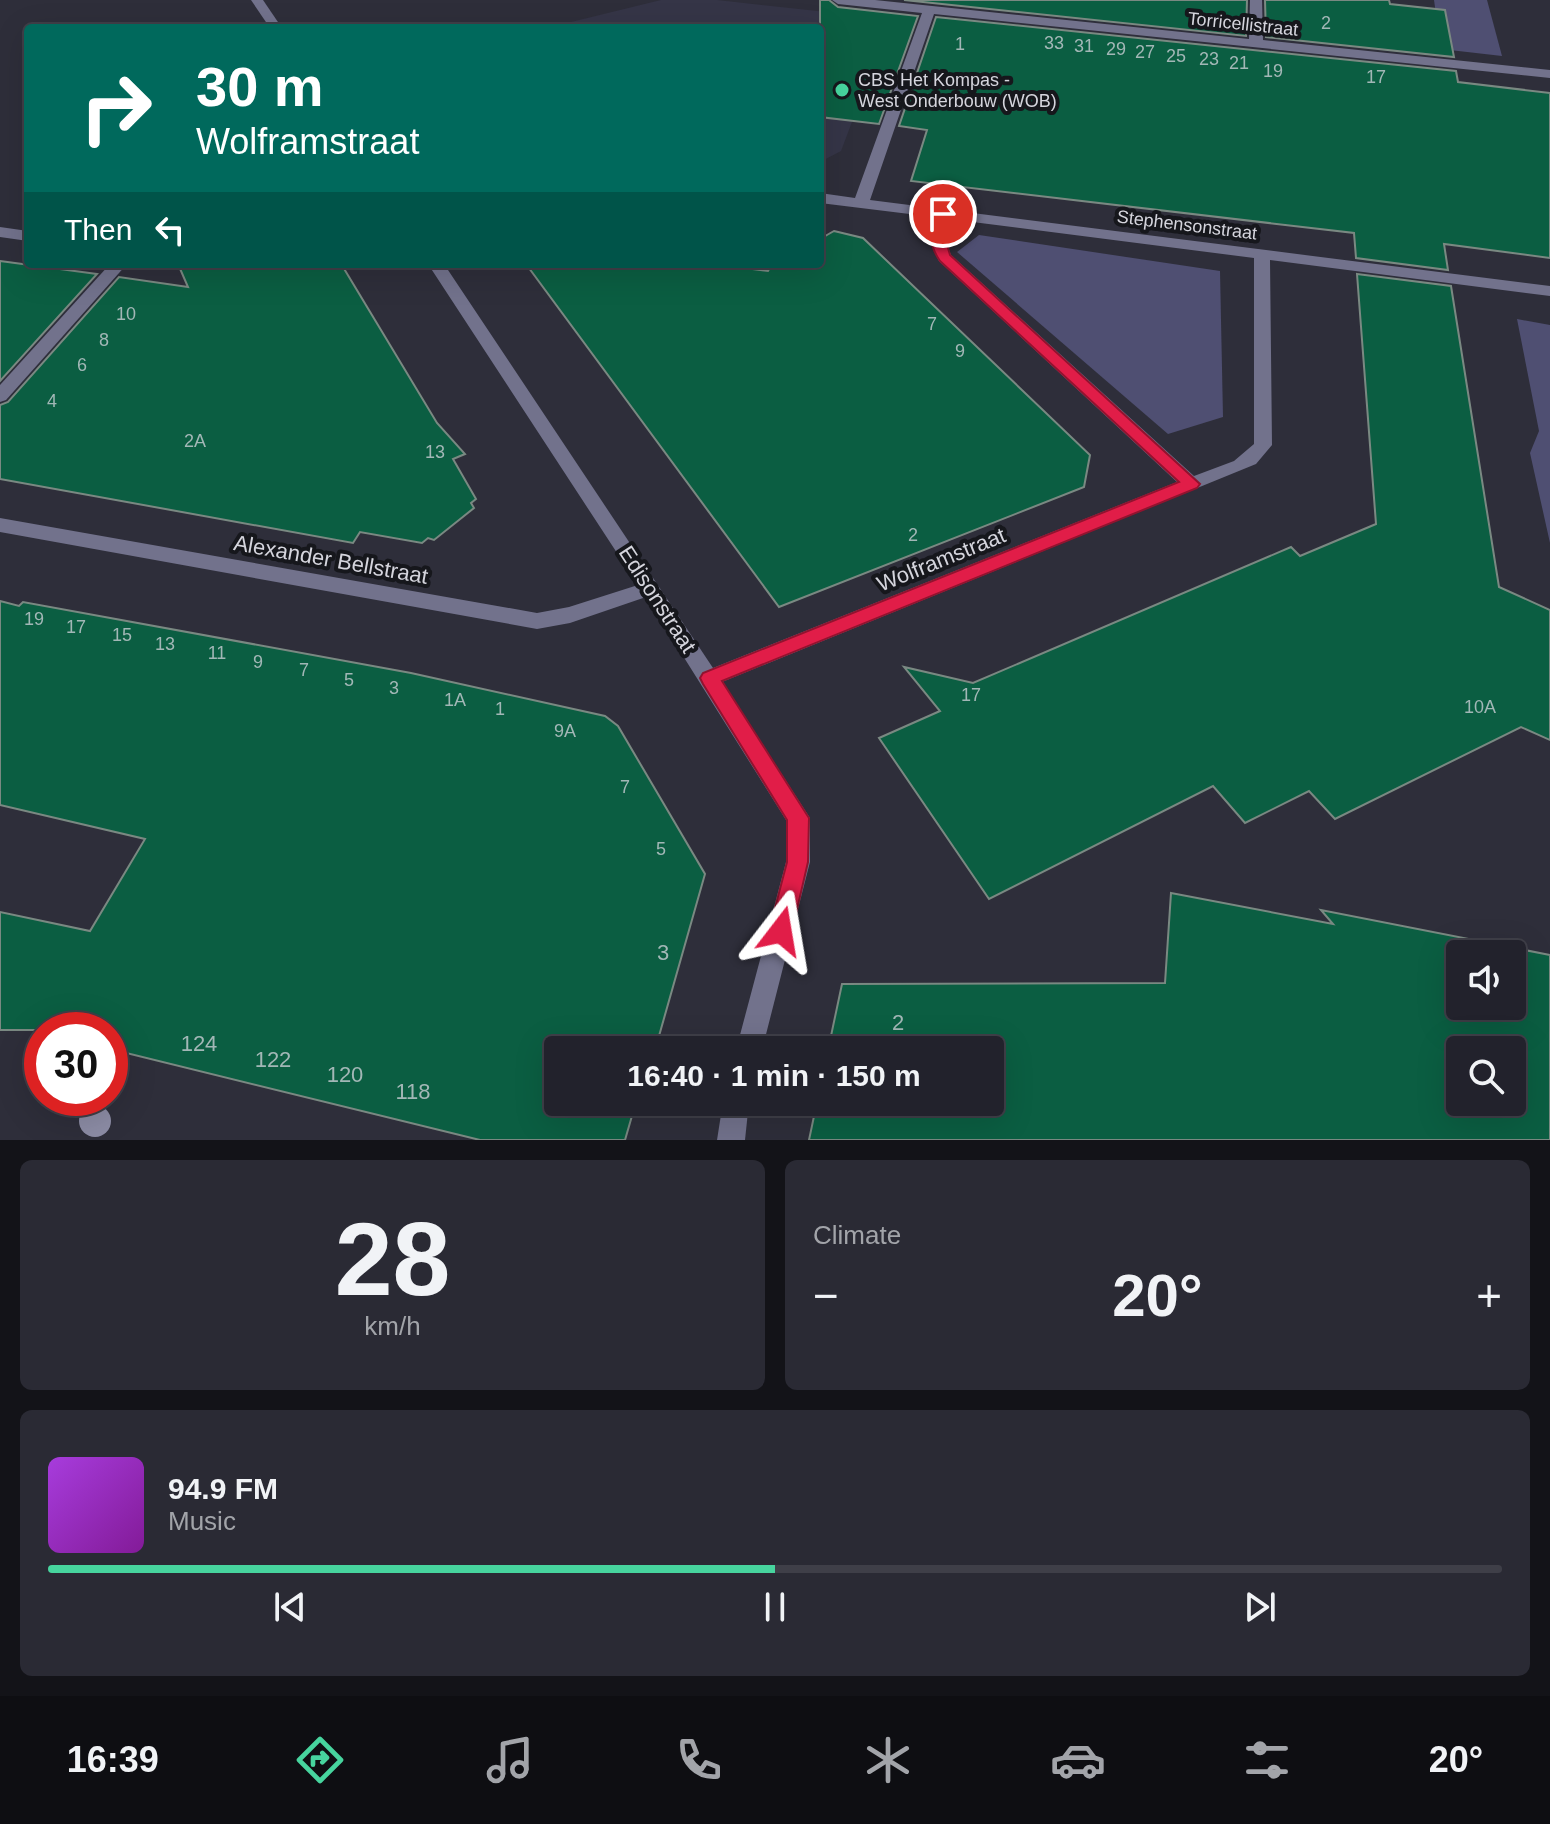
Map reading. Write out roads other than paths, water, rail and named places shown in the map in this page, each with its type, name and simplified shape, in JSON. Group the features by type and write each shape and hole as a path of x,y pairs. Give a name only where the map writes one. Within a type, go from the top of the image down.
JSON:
{"street":[{"path":"257,0 273,24"},
{"name":"Torricellistraat","path":"838,0 1550,74"},
{"path":"1256,0 1256,44"},
{"path":"861,203 929,10"},
{"name":"Stephensonstraat","path":"824,198 1550,291"},
{"path":"943,214 937,234 938,248 945,258 1191,484"},
{"path":"0,232 24,235"},
{"name":"Wolframstraat","path":"710,678 1240,466 1255,457 1263,445 1262,255"},
{"path":"0,396 115,268"},
{"name":"Edisonstraat","path":"439,268 710,678 798,818 798,862 753,1036"},
{"name":"Alexander Bellstraat","path":"0,525 537,621 570,615 651,588"},
{"path":"731,1140 734,1116"}],"place":[{"name":"CBS Het Kompas - West Onderbouw (WOB)","path":"842,90"}]}
